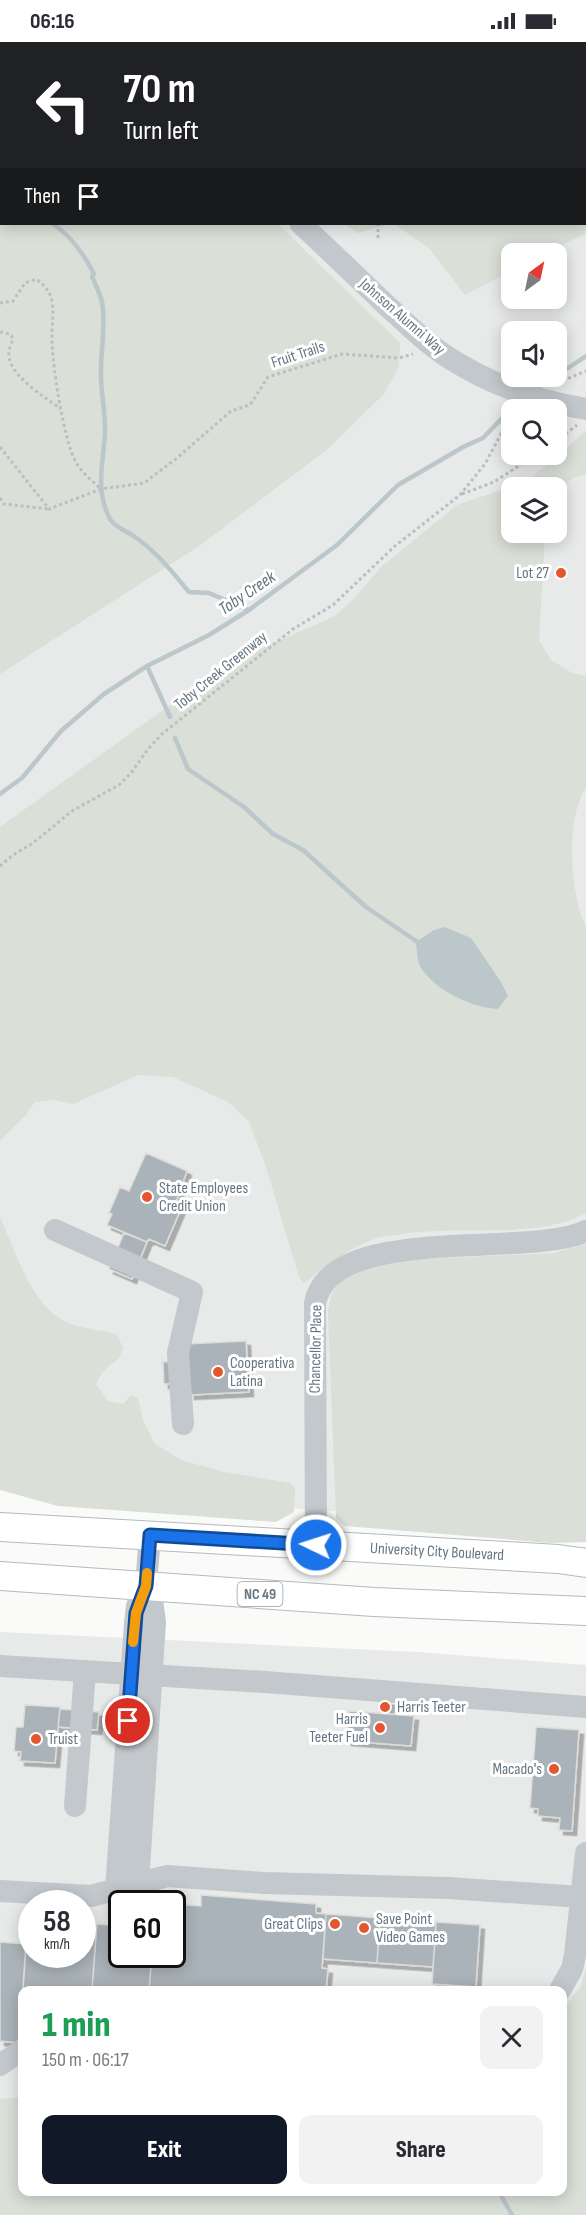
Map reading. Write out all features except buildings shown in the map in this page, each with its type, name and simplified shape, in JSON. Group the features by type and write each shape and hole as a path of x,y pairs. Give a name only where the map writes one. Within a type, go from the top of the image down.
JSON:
{"main road":[{"name":"University City Boulevard","path":"0,1527 558,1559 586,1563"},
{"name":"NC 49","path":"0,1576 374,1602 586,1611"}],"street":[{"name":"Johnson Alumni Way","path":"302,225 411,329 435,348 476,374 506,388 585,416"},
{"path":"55,1230 192,1292 178,1353 183,1424"},
{"name":"Chancellor Place","path":"316,1545 314,1323 316,1296 327,1279 347,1266 388,1252 556,1240 586,1231"},
{"path":"150,1535 146,1586 154,1611 141,1675 116,1890 167,1876 264,1883 457,1889 582,1897"},
{"path":"0,1665 586,1707"},
{"path":"75,1806 85,1671"},
{"path":"138,1883 141,1675"},
{"path":"562,1986 572,1969 578,1938 586,1853"},
{"path":"0,1891 92,1896 108,1892"},
{"path":"0,2065 18,2053"}],"path":[{"path":"378,225 378,238"},
{"path":"0,303 13,301 25,283 36,279 45,286 51,296 52,345 61,409 75,460 84,474 101,489"},
{"path":"0,332 10,334 13,338 9,352 18,375 61,409"},
{"name":"Fruit Trails","path":"0,498 4,504 49,509 101,489 144,483 231,411 250,405 268,376 342,354 399,358 435,348"},
{"path":"567,379 586,371"},
{"path":"567,433 585,416"},
{"name":"Toby Creek Greenway","path":"0,866 72,811 105,794 126,779 162,734 293,629 333,605 395,546 460,495 485,464 501,434"},
{"path":"0,447 49,509"},
{"name":"Toby Creek Greenway","path":"460,495 494,482 520,465"}],"shaded area":[{"path":"0,225 586,225 586,1534 366,1513 234,1505 0,1478"},
{"path":"0,225 279,225 400,343 399,366 384,394 328,449 202,544 0,674"},
{"path":"346,225 386,225 358,233"},
{"path":"395,225 586,225 586,233 566,243 501,243 501,276 465,295 430,249"},
{"path":"586,430 586,474 573,478 567,483 567,477 531,477 547,465 567,465 567,448"},
{"path":"501,490 501,543 544,543 539,640 551,660 572,673 586,676 586,788 579,801 575,817 572,856 576,896 586,927 586,1213 567,1221 521,1229 423,1232 377,1238 346,1253 304,1283 299,1277 266,1167 249,1122 228,1102 173,1077 138,1075 73,1104 54,1100 35,1102 25,1116 0,1141 0,827 229,663 335,616 353,600 381,567 457,505"},
{"path":"445,927 471,938 501,982 508,996 498,1009 477,1005 454,996 434,983 420,966 416,942 434,930"},
{"path":"0,1217 27,1278 46,1306 57,1317 71,1324 117,1334 123,1348 119,1358 103,1371 96,1384 108,1401 123,1404 131,1395 138,1399 143,1420 154,1443 181,1460 224,1472 290,1483 295,1488 294,1512 276,1522 58,1506 0,1490"},
{"path":"586,1244 586,1542 551,1543 345,1526 336,1518 328,1312 331,1296 340,1279 360,1267 404,1260 554,1253"},
{"path":"0,1632 417,1652 586,1665 586,2165 567,2174 567,1986 18,1986 18,2196 95,2196 442,2215 0,2215"},
{"path":"586,1968 586,2215 0,2215 0,2099 18,2097 18,2196 567,2196 567,2004 581,1986"}],"waterway":[{"path":"54,225 77,246 86,259 94,274 92,276 102,302 101,378 105,434 101,487 105,508 110,519 150,549 189,592 209,593 249,610"},
{"name":"Toby Creek","path":"567,369 586,356"},
{"name":"Toby Creek","path":"0,794 22,778 61,731 104,694 147,666 209,635 249,610 337,545 398,485 483,438 501,419"},
{"path":"147,666 170,717"},
{"path":"175,738 188,769 244,807 273,834 303,850 366,907 422,945"},
{"path":"501,2196 512,2215"}],"slow traffic":[{"path":"133,1642 137,1606 146,1586 147,1573"}],"place":[{"name":"Lot 27","path":"561,573"},
{"name":"State Employees Credit Union","path":"147,1197"},
{"name":"Cooperativa Latina","path":"218,1372"},
{"name":"Harris Teeter","path":"385,1707"},
{"name":"Harris Teeter Fuel","path":"380,1728"},
{"name":"Truist","path":"36,1739"},
{"name":"Macado's","path":"554,1769"},
{"name":"Great Clips","path":"335,1924"},
{"name":"Save Point Video Games","path":"364,1928"}],"route":[{"path":"128,1721 136,1613 146,1586 150,1535 316,1545"}]}
